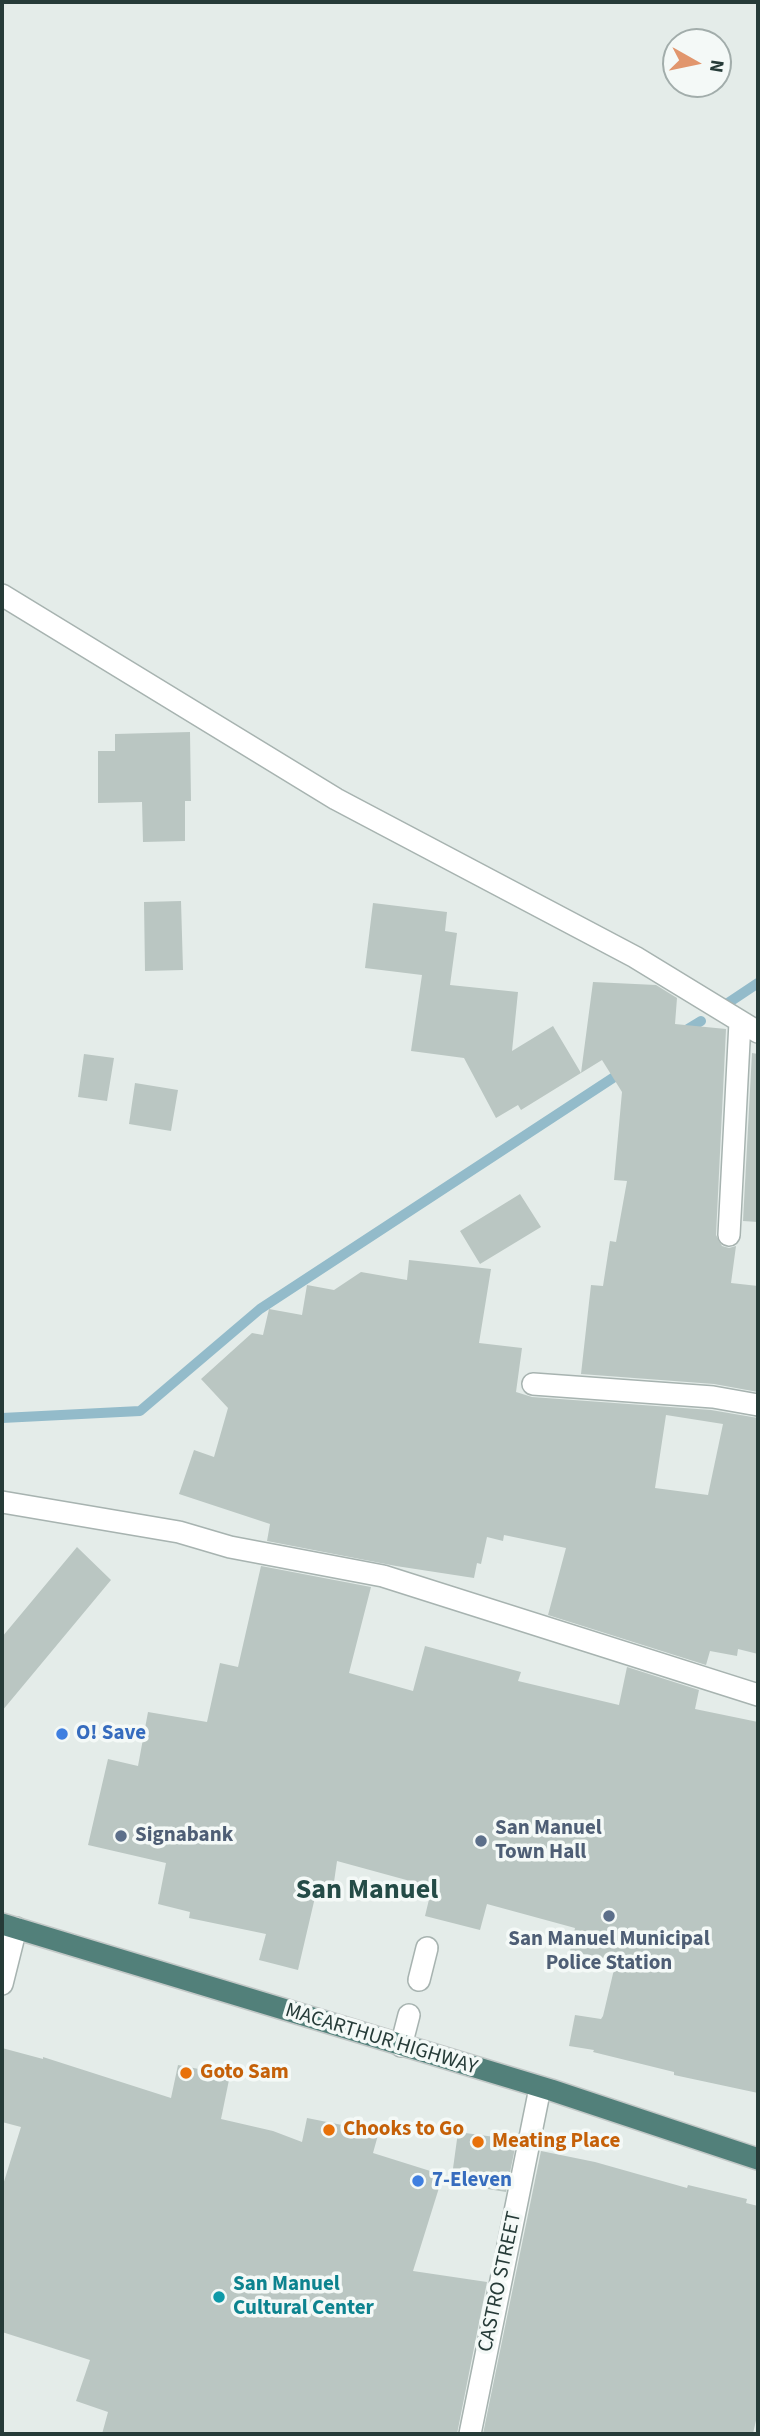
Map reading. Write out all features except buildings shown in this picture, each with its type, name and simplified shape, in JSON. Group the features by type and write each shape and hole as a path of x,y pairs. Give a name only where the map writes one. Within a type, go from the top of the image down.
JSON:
{"highway":[{"name":"MACARTHUR HIGHWAY","path":"9,1926 540,2088 758,2159"}],"street":[{"path":"2,595 336,799 635,957 749,1027 729,1235"},
{"path":"533,1384 713,1397 758,1405"},
{"path":"3,1502 179,1532 230,1547 383,1576 758,1695"},
{"path":"2,1984 9,1926"},
{"path":"419,1980 428,1948"},
{"path":"401,2046 410,2015"},
{"name":"CASTRO STREET","path":"470,2434 540,2088"}],"waterway":[{"path":"728,1003 758,983"},
{"path":"683,1032 701,1021"},
{"path":"2,1418 140,1411 260,1309 625,1070"}],"place":[{"name":"O! Save","path":"62,1734"},
{"name":"Signabank","path":"121,1836"},
{"name":"San Manuel Town Hall","path":"481,1841"},
{"name":"San Manuel Municipal Police Station","path":"609,1916"},
{"name":"Goto Sam","path":"186,2073"},
{"name":"Chooks to Go","path":"329,2130"},
{"name":"Meating Place","path":"478,2142"},
{"name":"7-Eleven","path":"418,2181"},
{"name":"San Manuel Cultural Center","path":"219,2297"}],"district":[{"name":"San Manuel","path":"367,1892"}]}
